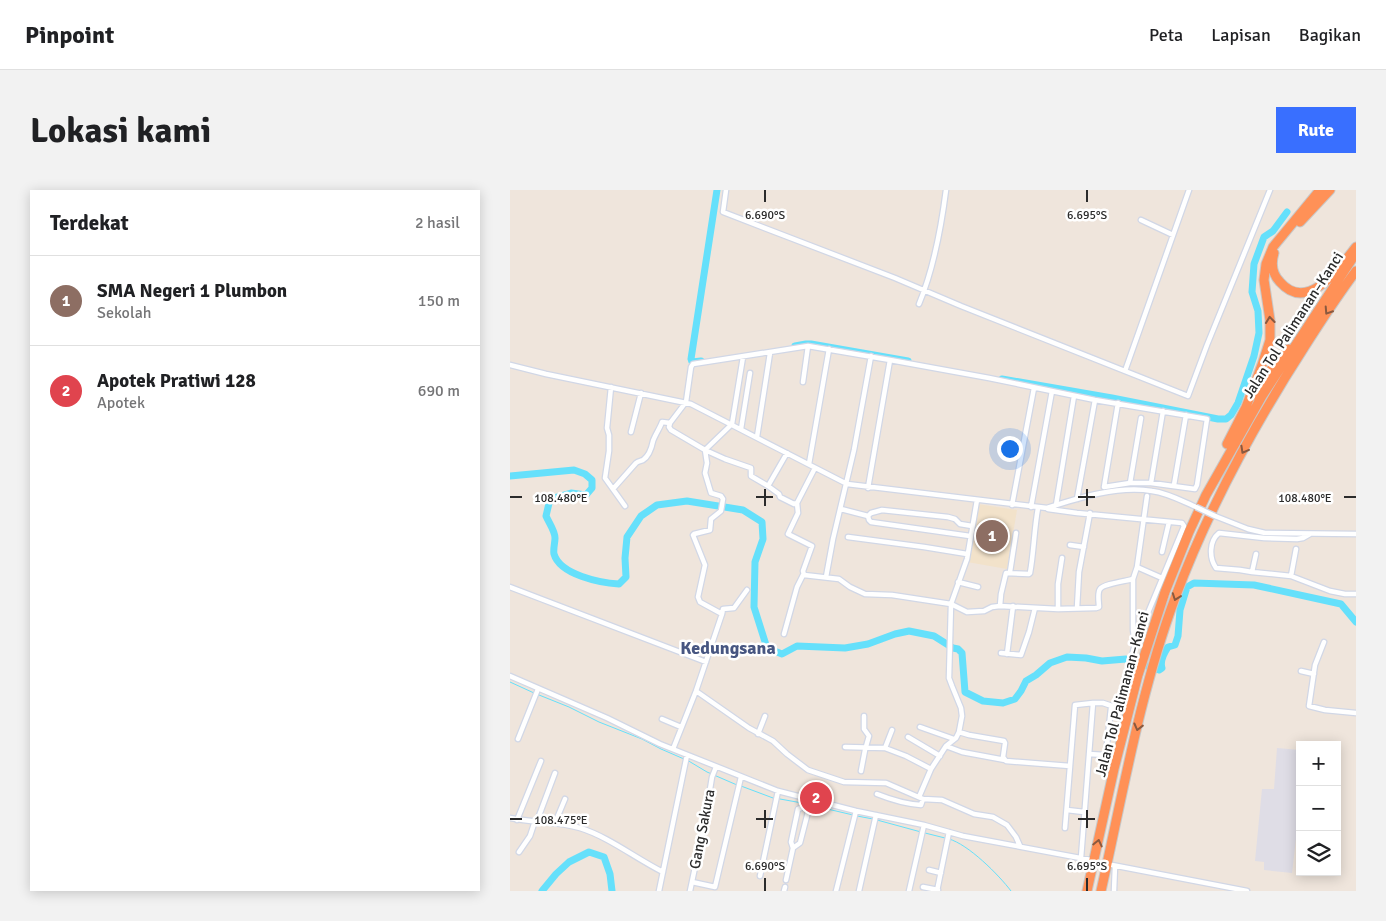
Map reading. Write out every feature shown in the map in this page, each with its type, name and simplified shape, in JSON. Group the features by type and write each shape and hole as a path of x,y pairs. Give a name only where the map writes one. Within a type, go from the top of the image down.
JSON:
{"highway":[{"path":"1246,407 1270,340 1270,320 1264,280 1266,264 1273,247 1320,190"},
{"path":"1330,190 1275,250 1273,258 1274,272 1280,282 1288,289 1298,292 1311,291 1333,276 1356,247"},
{"name":"Jalan Tol Palimanan–Kanci","path":"1087,891 1138,675 1165,592 1189,532 1206,495 1262,396 1323,301 1356,254"},
{"name":"Jalan Tol Palimanan–Kanci","path":"1101,891 1150,679 1175,599 1199,538 1238,460 1274,395 1330,307 1356,271"},
{"path":"1206,495 1231,436 1246,407 1276,362 1298,342"},
{"path":"1119,751 1132,754"}],"street":[{"path":"726,190 723,212 798,240 1188,396 1270,190"},
{"path":"919,304 930,276 944,209 946,190"},
{"path":"1125,371 1189,190"},
{"path":"1141,220 1173,235"},
{"path":"803,382 808,346"},
{"path":"797,503 794,504 780,497 779,494 768,486 751,476 751,468 704,450 671,430 669,427 670,423 686,402 692,364 808,346 975,375 1095,400 1206,418 1195,488 1151,482 1104,486"},
{"path":"808,464 829,349"},
{"path":"758,437 770,353"},
{"path":"826,577 833,539 847,484 871,356"},
{"path":"704,450 732,424 743,357"},
{"path":"868,488 890,360"},
{"path":"510,365 686,402 847,484 1182,524 1184,527 1132,652 1118,703 1112,706 1093,702 1075,705 1065,828"},
{"path":"741,429 750,373"},
{"path":"612,387 607,428 609,451 605,477 625,506"},
{"path":"1012,505 1034,388"},
{"path":"1031,507 1052,391"},
{"path":"631,432 641,393"},
{"path":"1056,505 1074,396"},
{"path":"1077,499 1095,400"},
{"path":"1102,493 1118,403"},
{"path":"1151,482 1163,411"},
{"path":"1174,485 1186,415"},
{"path":"1130,483 1141,418"},
{"path":"613,489 638,461 643,460 646,456 653,446 653,440 662,422 670,423"},
{"path":"704,450 707,462 705,473 709,490 712,494 722,497 723,500 721,510 712,518 710,531 694,534 693,536 705,566 698,600 722,614"},
{"path":"768,486 787,453"},
{"path":"784,634 812,546 788,535 798,514 797,503 815,468"},
{"path":"1047,508 1102,493 1137,489 1151,490 1172,496 1248,529 1265,533 1356,534"},
{"path":"1135,644 1133,630 1133,580 1137,567 1147,496"},
{"path":"877,794 897,802 921,805 921,798 931,769 946,746 959,732 962,713 959,701 950,682 951,604 968,554 976,500"},
{"path":"1000,606 1006,573 1030,573 1038,508"},
{"path":"841,509 868,516 871,513 886,510 948,517 960,524 972,526"},
{"path":"1077,608 1078,582 1090,514"},
{"path":"868,516 868,520 871,522 970,536"},
{"path":"1162,552 1169,522"},
{"path":"1010,572 1016,532"},
{"path":"1310,534 1297,539 1264,538 1219,533 1216,534 1212,543 1213,565 1216,568 1291,576 1330,591 1356,594"},
{"path":"848,537 968,554"},
{"path":"1070,545 1084,547"},
{"path":"1291,576 1296,549"},
{"path":"1252,572 1256,554"},
{"path":"1058,609 1058,584 1062,558"},
{"path":"1137,567 1162,578"},
{"path":"803,574 805,576 839,579 865,594 892,595 951,604 967,612 984,611 1000,606 1058,609 1098,607 1099,590 1101,588 1133,580"},
{"path":"958,582 978,587"},
{"path":"510,587 706,662"},
{"path":"673,749 696,691 723,609 734,608 747,590"},
{"path":"1007,654 1013,606"},
{"path":"1001,653 1021,655 1035,608"},
{"path":"1324,642 1315,665 1310,706 1325,710 1356,713"},
{"path":"1301,671 1314,674"},
{"path":"510,676 607,718 673,749 686,758 778,791 804,803 948,836 963,836 1091,860"},
{"path":"518,739 538,689"},
{"path":"696,691 758,734 773,741 797,762 814,773 844,782 886,783 921,798 942,800 974,814 998,819 1008,826 1020,846"},
{"path":"1081,858 1093,702"},
{"path":"1089,754 1105,756 1106,754 1112,706"},
{"path":"758,734 765,716"},
{"path":"861,770 869,735 864,729 864,716"},
{"path":"662,719 681,727"},
{"path":"920,726 954,739"},
{"path":"885,748 892,730"},
{"path":"959,732 1004,741 1004,760"},
{"path":"908,737 940,756"},
{"path":"946,746 962,752 1004,760 1070,766"},
{"path":"845,747 885,748 931,769"},
{"path":"659,891 686,758"},
{"path":"517,820 541,761"},
{"name":"Gang Sakura","path":"690,891 715,769"},
{"path":"519,852 529,838 555,773"},
{"path":"692,882 715,887 741,779"},
{"path":"760,876 778,791"},
{"path":"555,823 565,799"},
{"path":"793,848 799,844 802,838 808,812 804,803"},
{"path":"786,880 793,848 791,842 798,809 804,803"},
{"path":"1067,810 1084,812"},
{"path":"836,891 856,814"},
{"path":"510,818 566,824 598,835 663,872"},
{"path":"859,891 875,818"},
{"path":"910,891 923,829"},
{"path":"922,887 938,890 948,836"},
{"path":"1114,891 1114,866 1247,891"},
{"path":"929,870 941,873"}],"shaded area":[{"path":"977,504 1017,510 1007,569 967,562"},
{"path":"1277,748 1296,750 1296,838 1292,873 1264,870 1264,862 1255,861 1262,789 1274,789"}],"waterway":[{"path":"701,361 692,362 691,359 717,190"},
{"path":"1002,379 1226,419 1231,415 1238,403 1254,356 1259,333 1258,311 1252,292 1254,264 1264,237 1273,231 1287,212"},
{"path":"795,346 811,344 908,361"},
{"path":"510,476 574,470 585,474 592,480 592,488 586,495 571,493 550,499 546,516 555,535 554,554 558,561 572,572 592,580 611,583 619,584 626,577 627,537 641,516 657,505 687,501 743,510 762,522 763,539 755,562 754,607 767,648 782,654 797,646 845,648 868,644 909,631 934,636 962,653 965,692 983,701 1003,703 1015,699 1026,681 1050,663 1067,657 1102,661 1126,659 1159,670 1162,668 1163,658 1168,647 1175,645 1178,636 1180,610 1187,587 1194,583 1254,585 1341,604 1356,622"},
{"path":"510,682 534,693"},
{"path":"539,695 684,759"},
{"path":"687,760 707,772 737,785"},
{"path":"741,786 773,798"},
{"path":"780,799 802,803"},
{"path":"806,804 853,815"},
{"path":"857,816 873,819"},
{"path":"877,820 921,832"},
{"path":"925,833 945,838"},
{"path":"949,839 974,853 1011,891"},
{"path":"542,891 569,862 589,852 604,857 610,874 612,891"}],"place":[{"name":"SMA Negeri 1 Plumbon","path":"992,536"},
{"name":"Apotek Pratiwi 128","path":"816,798"}],"district":[{"name":"Kedungsana","path":"728,648"}]}
